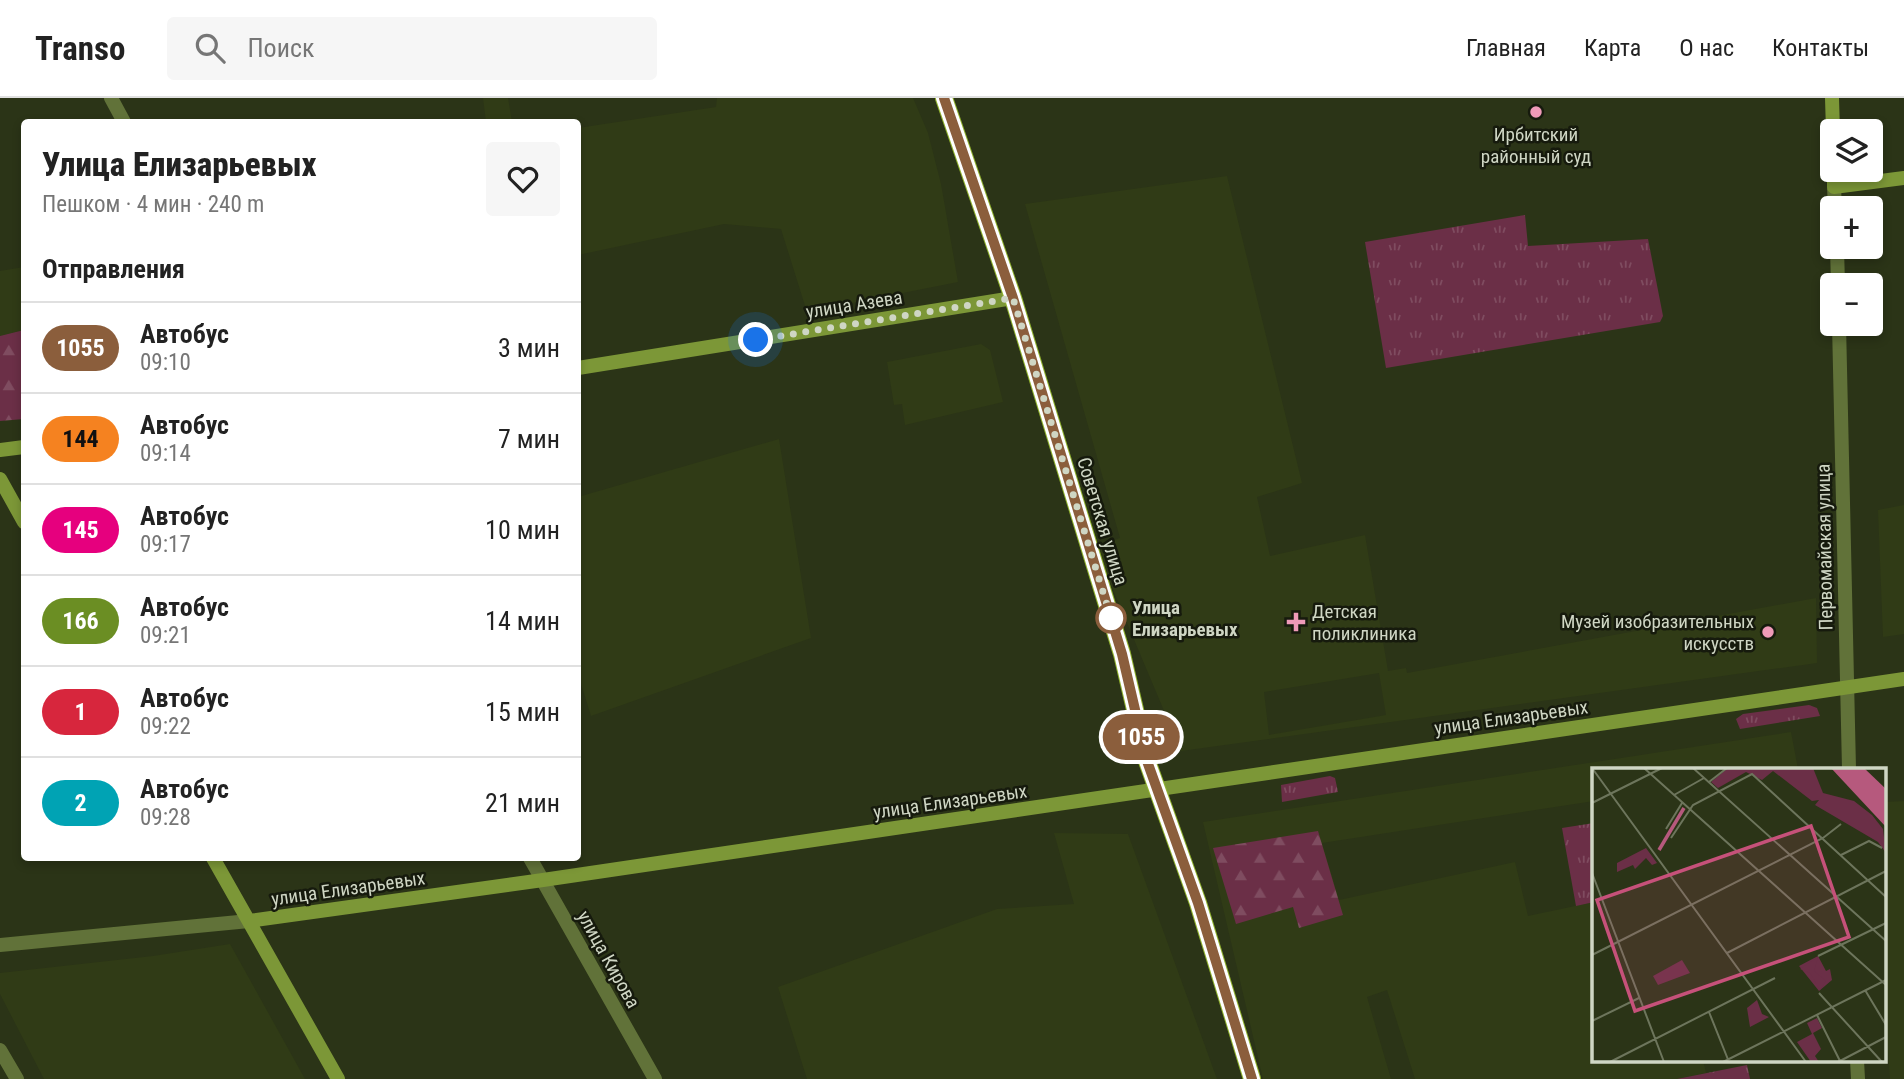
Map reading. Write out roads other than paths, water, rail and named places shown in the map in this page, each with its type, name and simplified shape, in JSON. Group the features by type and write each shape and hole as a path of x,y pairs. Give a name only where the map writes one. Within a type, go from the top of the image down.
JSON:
{"main road":[{"name":"Советская улица","path":"944,98 1013,298 1122,654 1147,761 1198,903 1252,1079"}],"street":[{"path":"111,98 122,119"},
{"path":"1832,98 1833,119"},
{"path":"1835,187 1904,178"},
{"path":"1835,182 1835,196"},
{"name":"улица Азева","path":"581,368 1013,298"},
{"name":"Первомайская улица","path":"1839,336 1849,768"},
{"path":"0,450 21,447"},
{"path":"0,478 21,516"},
{"name":"улица Елизарьевых","path":"0,945 249,921 1904,680"},
{"path":"215,861 338,1079"},
{"name":"улица Кирова","path":"532,861 655,1079"},
{"path":"0,1050 17,1079"}],"place":[{"name":"Ирбитский районный суд","path":"1536,112"},
{"name":"Улица Елизарьевых","path":"1111,618"},
{"name":"Детская поликлиника","path":"1296,622"},
{"name":"Музей изобразительных искусств","path":"1768,632"}]}
